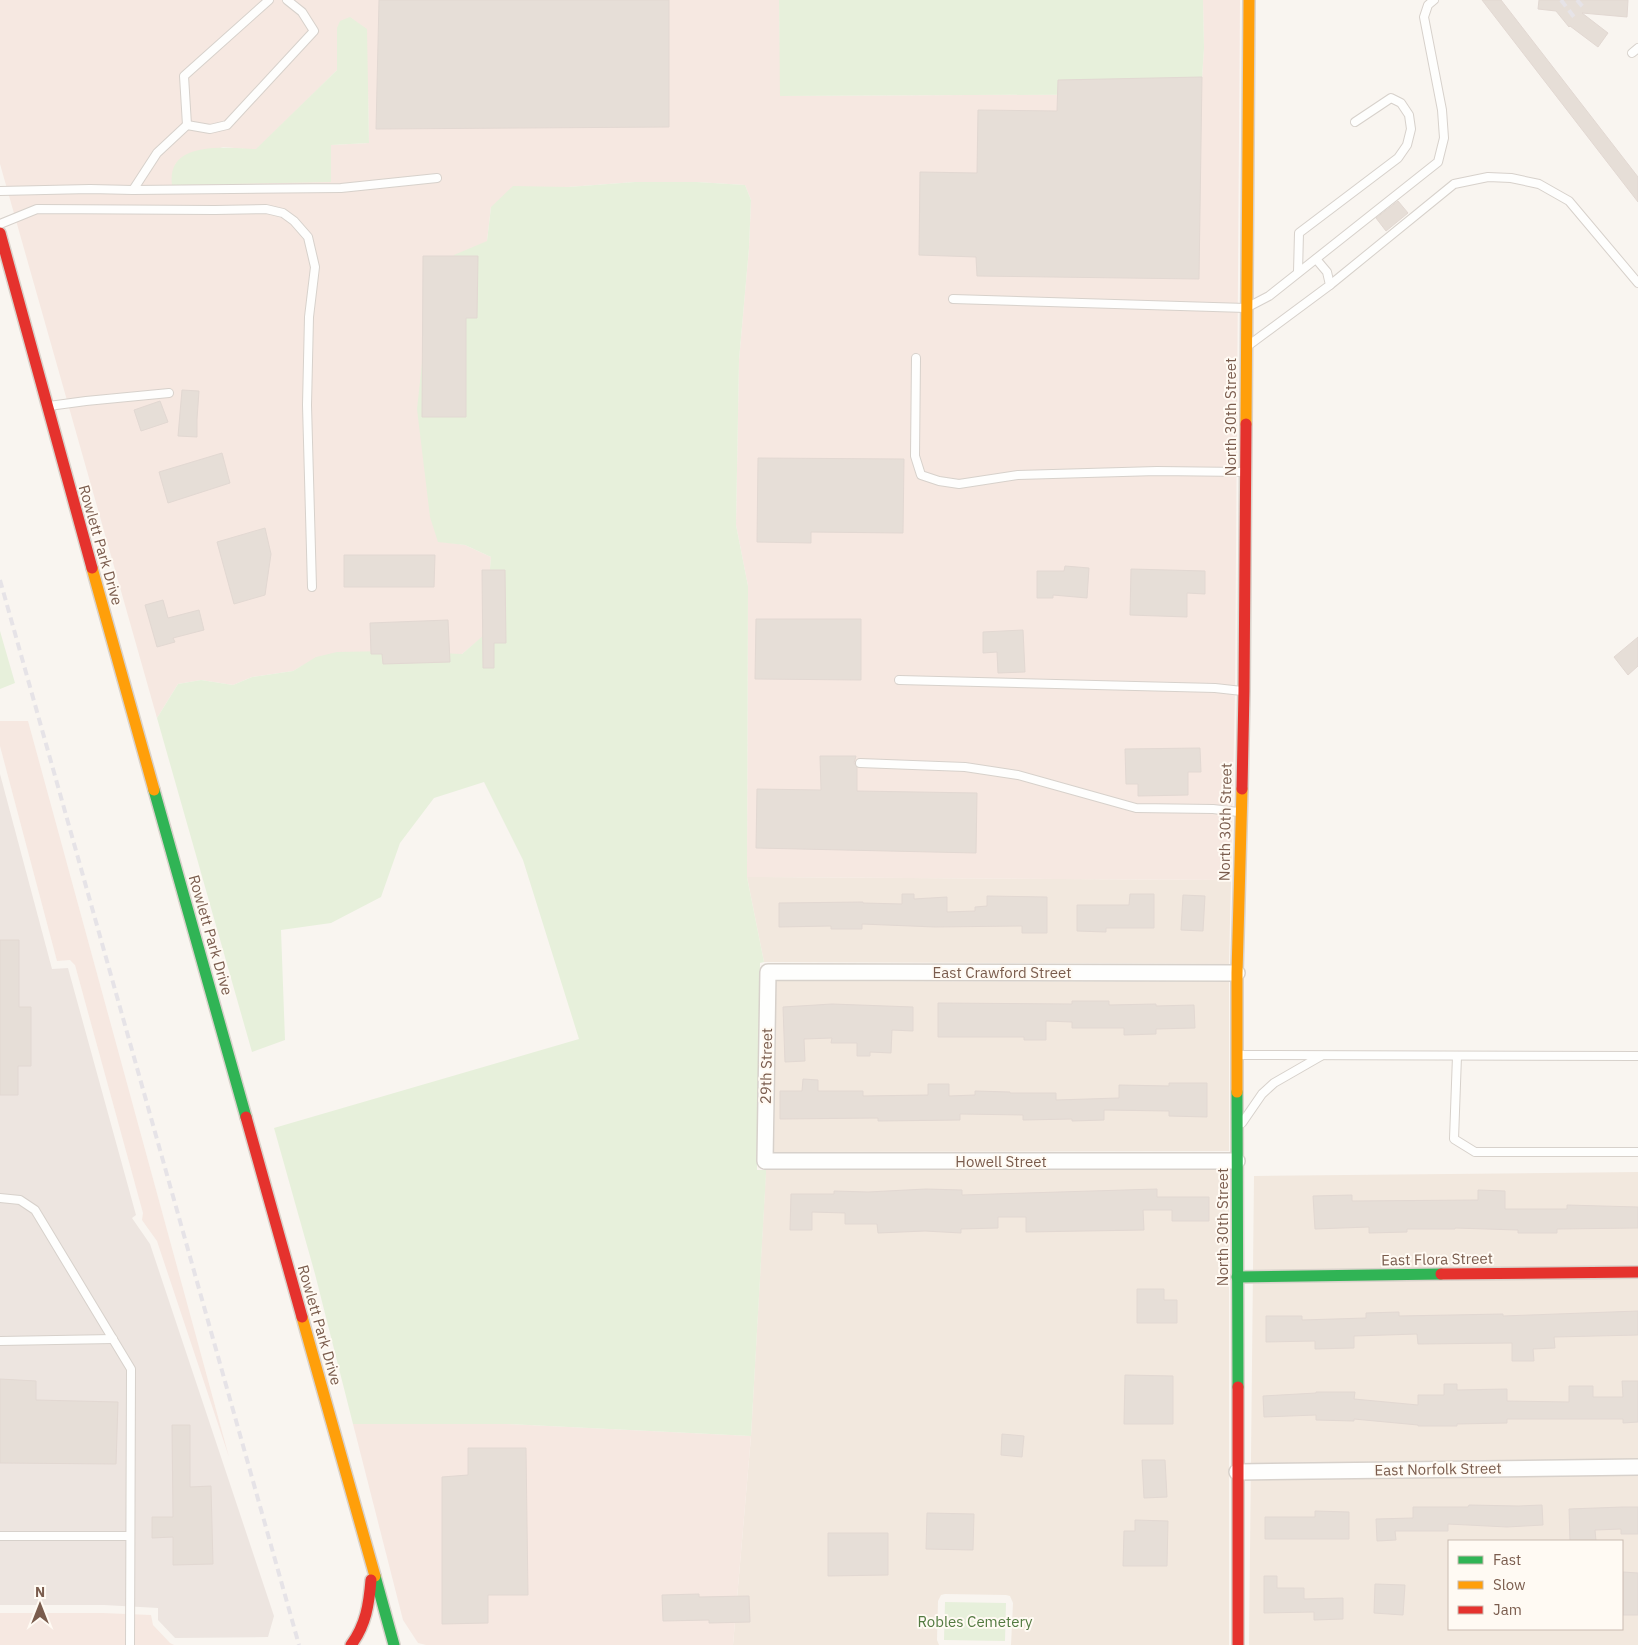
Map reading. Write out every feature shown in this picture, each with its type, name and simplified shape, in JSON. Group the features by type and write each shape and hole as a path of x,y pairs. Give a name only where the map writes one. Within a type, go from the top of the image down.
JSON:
{"street":[{"name":"North 30th Street","path":"1238,1645 1237,973 1244,691 1248,0"},
{"name":"Rowlett Park Drive","path":"0,233 394,1645"},
{"name":"East Crawford Street","path":"768,972 1237,973"},
{"name":"29th Street","path":"765,1161 768,972"},
{"name":"Howell Street","path":"765,1161 1237,1161"},
{"name":"East Flora Street","path":"1237,1277 1638,1272"},
{"name":"East Norfolk Street","path":"1237,1472 1638,1466"},
{"path":"351,1645 363,1629 368,1613 372,1568"}],"lane":[{"path":"133,190 157,153 186,126 184,76 269,0"},
{"path":"186,126 210,129 227,125 314,31 302,12 287,0"},
{"path":"953,300 1246,308 1268,296 1438,162 1444,138 1442,110 1424,17 1428,5 1434,0"},
{"path":"1298,272 1299,233 1398,158 1407,145 1411,129 1409,115 1401,103 1391,98 1355,122"},
{"path":"1246,347 1330,285 1454,184 1488,177 1511,178 1539,184 1569,201 1638,283"},
{"path":"0,191 341,188 437,178"},
{"path":"0,224 37,209 266,209 283,213 299,226 308,237 315,267 309,318 307,405 312,587"},
{"path":"1316,259 1327,272 1330,285"},
{"path":"916,358 915,456 921,475 939,481 959,484 1018,475 1157,470 1245,472"},
{"path":"47,407 86,401 169,394"},
{"path":"899,680 1215,688 1244,691"},
{"path":"860,763 965,767 1018,775 1136,808 1213,810 1240,813"},
{"path":"1237,1055 1638,1056"},
{"path":"1237,1131 1262,1094 1274,1083 1322,1055"},
{"path":"1457,1056 1454,1139 1475,1152 1638,1152"},
{"path":"0,1198 20,1200 35,1210 131,1368 130,1645"},
{"path":"0,1341 114,1339"},
{"path":"0,1536 130,1536"}],"shaded area":[{"path":"0,0 779,0 781,96 1201,94 1204,48 1203,0 1240,0 1235,691 1231,880 747,877 748,586 736,525 739,360 749,248 751,200 745,185 697,182 635,182 568,187 491,207 438,541 465,545 491,557 485,635 462,654 316,658 293,671 252,677 233,685 201,680 178,684 157,718 0,164","holes":["337,28 368,90 369,143 331,145 175,164 223,147 256,150 337,70"]},
{"path":"0,721 28,721 229,1457 157,1241 142,1220 143,1213 75,965 70,960 57,961 0,746"},
{"path":"0,774 52,969 68,968 136,1215 132,1218 150,1244 274,1616 268,1637 175,1638 158,1620 158,1608 104,1605 0,1605"},
{"path":"747,877 1231,880 1229,964 764,962"},
{"path":"776,981 1229,982 1229,1151 774,1152"},
{"path":"766,1170 1229,1170 1229,1645 1011,1645 1013,1603 1010,1596 945,1594 941,1595 938,1601 937,1640 939,1645 733,1645 751,1436"},
{"path":"1638,1172 1638,1645 1249,1645 1254,1176"},
{"path":"353,1424 507,1424 751,1436 733,1645 426,1645 418,1643 403,1620"},
{"path":"0,1613 151,1615 153,1625 174,1645 0,1645"}],"green space":[{"path":"779,0 1203,0 1204,48 1201,94 780,96"},
{"path":"350,17 367,29 369,143 331,145 331,182 172,185 173,170 179,160 189,153 201,149 216,148 256,149 337,70 337,28 340,21"},
{"path":"635,182 697,182 745,185 751,200 749,248 739,360 736,525 748,586 747,877 764,962 760,963 757,1170 766,1170 766,1174 751,1436 507,1424 353,1424 315,1274 274,1128 579,1039 523,860 484,782 434,798 400,843 381,897 331,923 281,930 285,1040 252,1052 157,718 178,684 201,680 233,685 252,677 293,671 316,657 337,652 390,651 462,654 484,635 491,557 465,545 438,542 430,517 417,409 429,299 454,255 487,241 491,207 513,186 568,187"},
{"path":"0,631 15,683 0,689"},
{"name":"Robles Cemetery","path":"945,1602 1006,1603 1005,1641 944,1640"}],"building":[{"path":"379,0 669,0 669,127 376,129"},
{"path":"1482,0 1501,0 1638,177 1638,202"},
{"path":"1539,0 1628,0 1627,17 1582,13 1608,33 1598,47 1569,27 1556,11 1538,9"},
{"path":"1202,77 1199,279 977,276 976,257 919,255 920,172 977,173 978,110 1057,111 1058,80"},
{"path":"1398,201 1408,213 1386,231 1376,218"},
{"path":"423,256 478,256 477,318 466,318 466,417 422,417"},
{"path":"182,390 199,391 197,437 178,436"},
{"path":"160,401 168,422 141,431 134,410"},
{"path":"222,453 230,483 168,503 159,472"},
{"path":"758,458 904,459 903,533 811,532 811,543 757,542"},
{"path":"265,528 271,554 265,595 234,604 217,542"},
{"path":"344,555 435,555 434,587 344,587"},
{"path":"1065,566 1089,568 1087,598 1053,595 1053,598 1037,598 1037,571 1064,571"},
{"path":"1131,569 1205,571 1205,594 1187,593 1187,617 1130,615"},
{"path":"482,570 505,570 506,643 494,643 494,668 483,668"},
{"path":"163,600 168,618 199,610 204,630 173,638 175,642 157,647 145,605"},
{"path":"756,619 861,619 861,680 755,679"},
{"path":"448,620 450,662 383,664 382,654 371,654 370,623"},
{"path":"1023,630 1025,672 998,673 997,652 983,653 983,632"},
{"path":"1638,637 1638,666 1628,675 1614,657"},
{"path":"1200,748 1201,772 1188,772 1188,795 1138,796 1138,784 1126,784 1125,749"},
{"path":"820,756 856,756 854,763 857,767 857,791 977,793 976,853 756,848 757,789 821,790"},
{"path":"902,894 914,894 914,899 947,897 947,912 975,911 975,907 987,906 987,896 1047,897 1047,933 1022,933 1022,926 935,927 862,924 862,929 831,929 831,926 779,927 779,903 863,902 902,904"},
{"path":"1130,894 1154,894 1154,928 1106,928 1106,932 1077,931 1077,905 1129,905"},
{"path":"1183,895 1205,896 1203,931 1181,930"},
{"path":"0,940 19,940 19,1007 31,1007 31,1066 18,1066 18,1095 0,1095"},
{"path":"1072,1001 1109,1001 1109,1005 1194,1005 1195,1028 1156,1029 1156,1034 1124,1035 1124,1028 1072,1028 1072,1022 1046,1021 1046,1040 1024,1040 1024,1037 938,1037 938,1003 1072,1004"},
{"path":"832,1004 913,1007 913,1031 892,1030 891,1053 870,1052 870,1056 857,1056 857,1043 831,1043 832,1038 804,1039 805,1061 785,1062 783,1007"},
{"path":"803,1079 818,1080 818,1091 863,1091 863,1096 928,1095 928,1084 949,1084 949,1096 975,1095 975,1091 1056,1093 1056,1100 1119,1098 1119,1085 1169,1086 1169,1083 1207,1083 1207,1117 1169,1116 1169,1111 1104,1110 1104,1120 1072,1121 1072,1119 1023,1120 1023,1115 960,1114 960,1120 878,1121 878,1118 780,1119 780,1091 802,1091"},
{"path":"926,1189 962,1190 962,1195 1157,1189 1157,1197 1209,1197 1209,1221 1172,1221 1172,1210 1143,1210 1144,1230 1026,1232 1026,1217 998,1217 998,1228 961,1229 961,1233 925,1231 878,1233 877,1224 845,1224 845,1213 812,1212 812,1230 790,1230 791,1194 834,1194 834,1191 868,1192"},
{"path":"1478,1190 1505,1191 1505,1209 1567,1209 1567,1205 1638,1207 1638,1228 1557,1229 1557,1233 1518,1233 1518,1230 1455,1228 1407,1229 1407,1232 1369,1233 1369,1227 1315,1229 1313,1196 1352,1195 1352,1201 1478,1200"},
{"path":"1137,1289 1164,1289 1164,1300 1177,1300 1177,1323 1137,1323"},
{"path":"1638,1311 1638,1335 1554,1337 1555,1348 1533,1349 1534,1361 1512,1361 1512,1343 1418,1344 1417,1334 1354,1336 1354,1348 1315,1349 1315,1341 1266,1342 1266,1316 1302,1316 1302,1320 1366,1318 1366,1313 1399,1312 1399,1316 1503,1314 1503,1316"},
{"path":"1125,1375 1173,1376 1173,1424 1124,1424"},
{"path":"0,1379 36,1381 36,1400 118,1402 116,1464 0,1463"},
{"path":"1622,1381 1638,1381 1638,1422 1623,1423 1623,1419 1507,1419 1507,1423 1418,1426 1354,1419 1354,1421 1316,1420 1316,1415 1264,1417 1263,1396 1316,1392 1355,1392 1354,1399 1418,1405 1418,1395 1444,1395 1444,1384 1457,1384 1457,1390 1507,1389 1507,1401 1569,1402 1569,1386 1593,1386 1593,1397 1623,1397"},
{"path":"172,1425 190,1425 190,1487 211,1486 213,1564 173,1565 173,1537 152,1538 152,1517 173,1517"},
{"path":"1002,1434 1024,1436 1022,1457 1001,1455"},
{"path":"468,1448 526,1448 528,1595 488,1595 488,1623 442,1624 442,1477 468,1475"},
{"path":"1142,1460 1165,1460 1167,1497 1144,1498"},
{"path":"1469,1505 1542,1505 1543,1525 1507,1527 1448,1524 1448,1531 1395,1531 1396,1540 1377,1541 1376,1519 1413,1518 1413,1507 1468,1507"},
{"path":"1638,1507 1638,1534 1621,1534 1621,1529 1595,1530 1596,1540 1570,1540 1569,1509"},
{"path":"1315,1511 1349,1512 1349,1539 1265,1539 1265,1517 1315,1517"},
{"path":"927,1513 974,1514 973,1550 926,1549"},
{"path":"1135,1520 1168,1521 1167,1566 1123,1566 1124,1531 1135,1531"},
{"path":"828,1533 888,1533 888,1575 828,1576"},
{"path":"1623,1572 1638,1573 1638,1615 1623,1615"},
{"path":"1264,1576 1277,1576 1277,1588 1304,1588 1304,1599 1343,1598 1343,1619 1314,1620 1314,1612 1264,1613"},
{"path":"1375,1584 1405,1585 1403,1615 1374,1613"},
{"path":"699,1594 699,1597 749,1596 750,1622 709,1623 709,1620 663,1621 662,1595"}],"railway":[{"path":"1561,0 1574,17"},
{"path":"1577,0 1583,7"},
{"path":"0,580 299,1645"}],"traffic: fast":[{"path":"154,790 246,1117"},
{"path":"1237,1092 1238,1387"},
{"path":"1237,1277 1441,1274"},
{"path":"375,1576 394,1645"}],"traffic: slow":[{"path":"1246,424 1249,0"},
{"path":"92,568 154,790"},
{"path":"1237,1092 1237,973 1242,789"},
{"path":"302,1317 375,1576"}],"traffic: jam":[{"path":"0,233 92,568"},
{"path":"1242,789 1246,424"},
{"path":"246,1117 302,1317"},
{"path":"1441,1274 1638,1272"},
{"path":"1238,1387 1238,1645"},
{"path":"351,1645 360,1630 366,1614 371,1580"}]}
